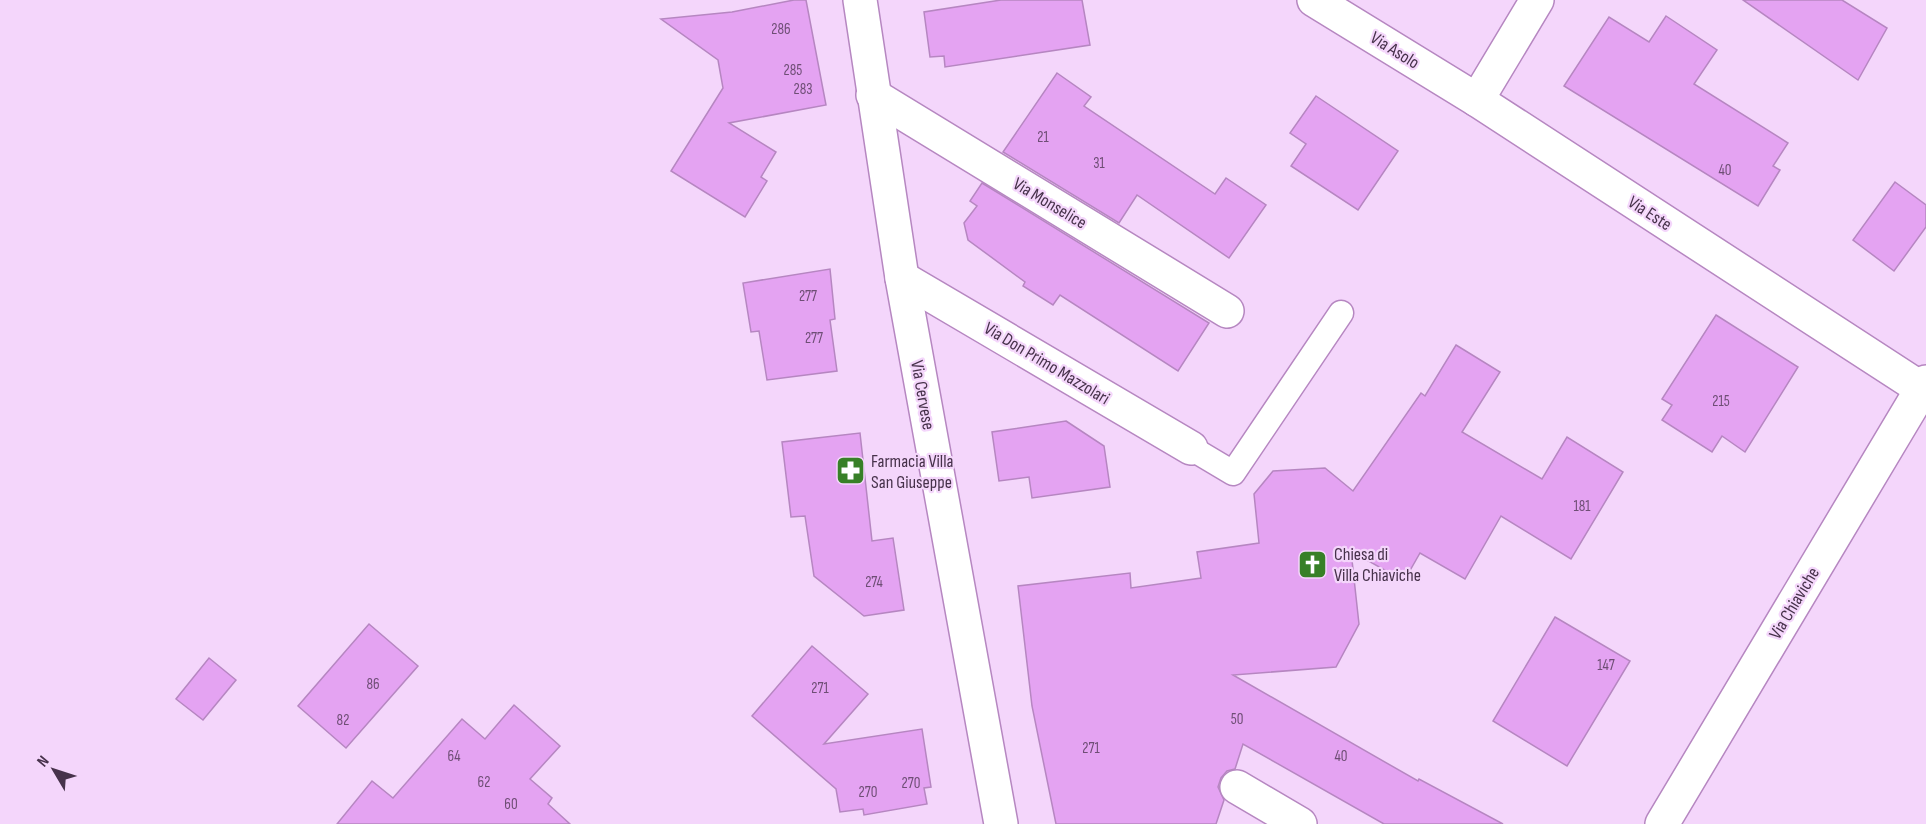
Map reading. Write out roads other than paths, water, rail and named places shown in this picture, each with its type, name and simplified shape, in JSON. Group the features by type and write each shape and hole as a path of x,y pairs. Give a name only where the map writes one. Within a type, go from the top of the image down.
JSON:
{"street":[{"name":"Via Cervese","path":"860,0 902,278 1001,824"},
{"name":"Via Asolo","path":"1314,0 1477,100"},
{"path":"1477,100 1537,0"},
{"name":"Via Monselice","path":"873,95 1227,311"},
{"name":"Via Este","path":"1477,100 1924,385"},
{"name":"Via Don Primo Mazzolari","path":"902,278 1191,448"},
{"name":"Via Chiaviche","path":"1662,824 1924,385"},
{"path":"1237,787 1300,824"}],"lane":[{"path":"1191,448 1233,473 1341,313"}],"place":[{"name":"Farmacia Villa San Giuseppe","path":"850,471"},
{"name":"Chiesa di Villa Chiaviche","path":"1313,564"}]}
